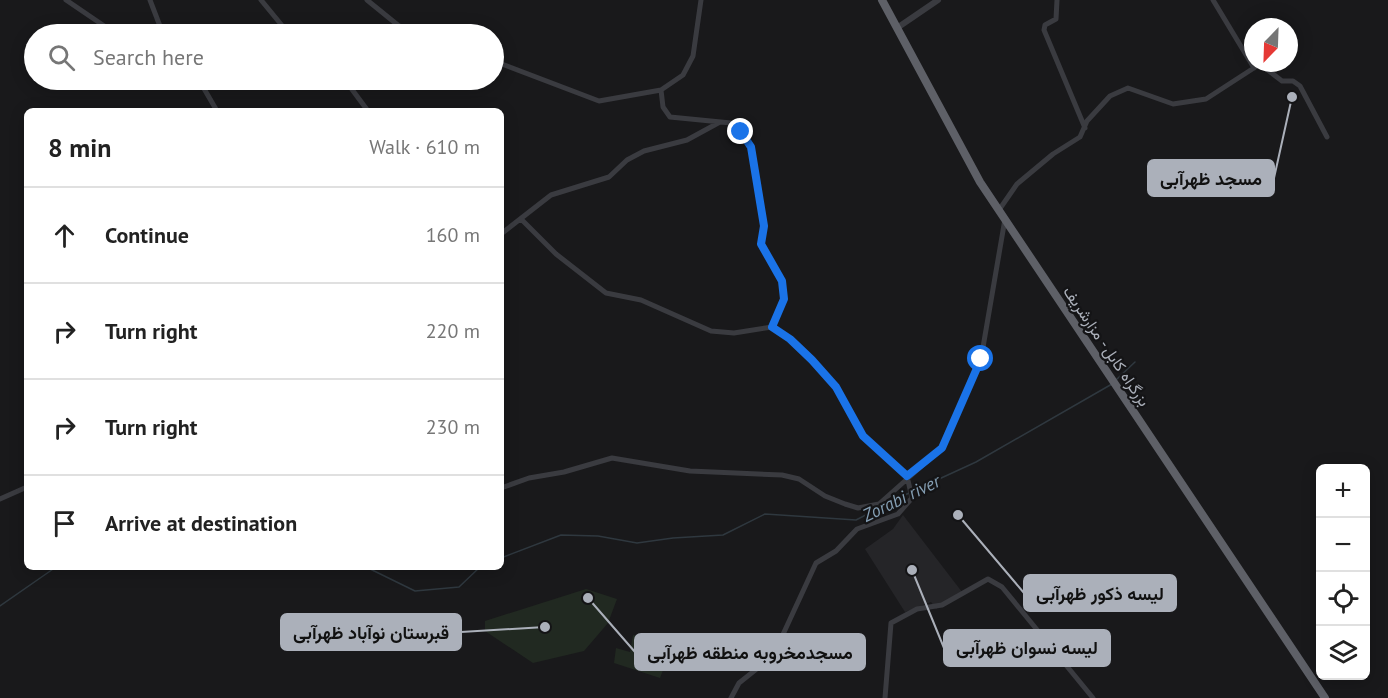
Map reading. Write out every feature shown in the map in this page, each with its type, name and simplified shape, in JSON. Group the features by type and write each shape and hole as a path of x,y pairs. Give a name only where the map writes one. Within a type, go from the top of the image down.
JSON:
{"highway":[{"name":"بزرگراه کابل - مزارشریف","path":"882,0 938,106 999,210 1325,698"}],"street":[{"path":"66,0 101,24"},
{"path":"150,0 159,24"},
{"path":"261,0 281,24"},
{"path":"367,0 397,24"},
{"path":"504,65 599,101 661,90 682,75 693,56 701,0"},
{"path":"897,28 938,0"},
{"path":"1057,0 1056,19 1045,25 1044,30 1085,128"},
{"path":"1213,0 1244,51"},
{"path":"999,210 1017,184 1053,154 1080,137 1087,121 1110,96 1128,88 1173,104 1206,99 1248,72"},
{"path":"1270,72 1282,81 1293,81 1300,86 1327,137"},
{"path":"205,90 215,108"},
{"path":"352,90 366,108"},
{"path":"661,90 663,107 670,117 731,123 741,132 751,147 764,226 761,244 782,281 784,299 772,327"},
{"path":"504,232 551,195 609,177 627,160 644,151 687,140 721,122"},
{"path":"521,219 556,254 606,293 641,300 711,331 734,333 772,327 790,339 812,360 836,387 863,436 907,476 912,498 898,514 857,529 836,551 816,563 773,656 739,683 731,698"},
{"path":"504,487 528,478 564,472 612,458 690,471 782,475 799,479 825,496 858,508 879,504 907,476 942,448 981,359 1005,219"},
{"path":"0,499 24,488"},
{"path":"885,698 891,623 917,609 942,605 988,579 1002,587 1093,698"}],"shaded area":[{"path":"903,515 962,592 936,609 931,602 905,612 865,549 893,529"},
{"path":"586,589 617,599 608,623 584,651 533,663 485,631 485,621"},
{"path":"633,635 673,644 660,678 614,663 616,648 630,652"}],"waterway":[{"name":"Zorabi river","path":"1117,379 1135,362"},
{"name":"Zorabi river","path":"913,491 976,462 1112,384"},
{"name":"Zorabi river","path":"504,557 561,535 598,536 637,543 723,535 765,514 856,520 909,493"},
{"name":"Zorabi river","path":"0,606 52,570"},
{"name":"Zorabi river","path":"372,570 415,591 459,587 477,570"}],"place":[{"name":"مسجد ظهرآبی","path":"1292,97"},
{"name":"لیسه ذکور ظهرآبی","path":"958,515"},
{"name":"لیسه نسوان ظهرآبی","path":"912,570"},
{"name":"مسجدمخروبه منطقه ظهرآبی","path":"588,598"},
{"name":"قبرستان نوآباد ظهرآبی","path":"545,627"}],"route":[{"path":"741,132 751,147 755,185 764,226 761,244 782,281 784,299 772,327 779,334 790,339 812,360 836,387 863,436 907,476 942,448 981,359"}]}
